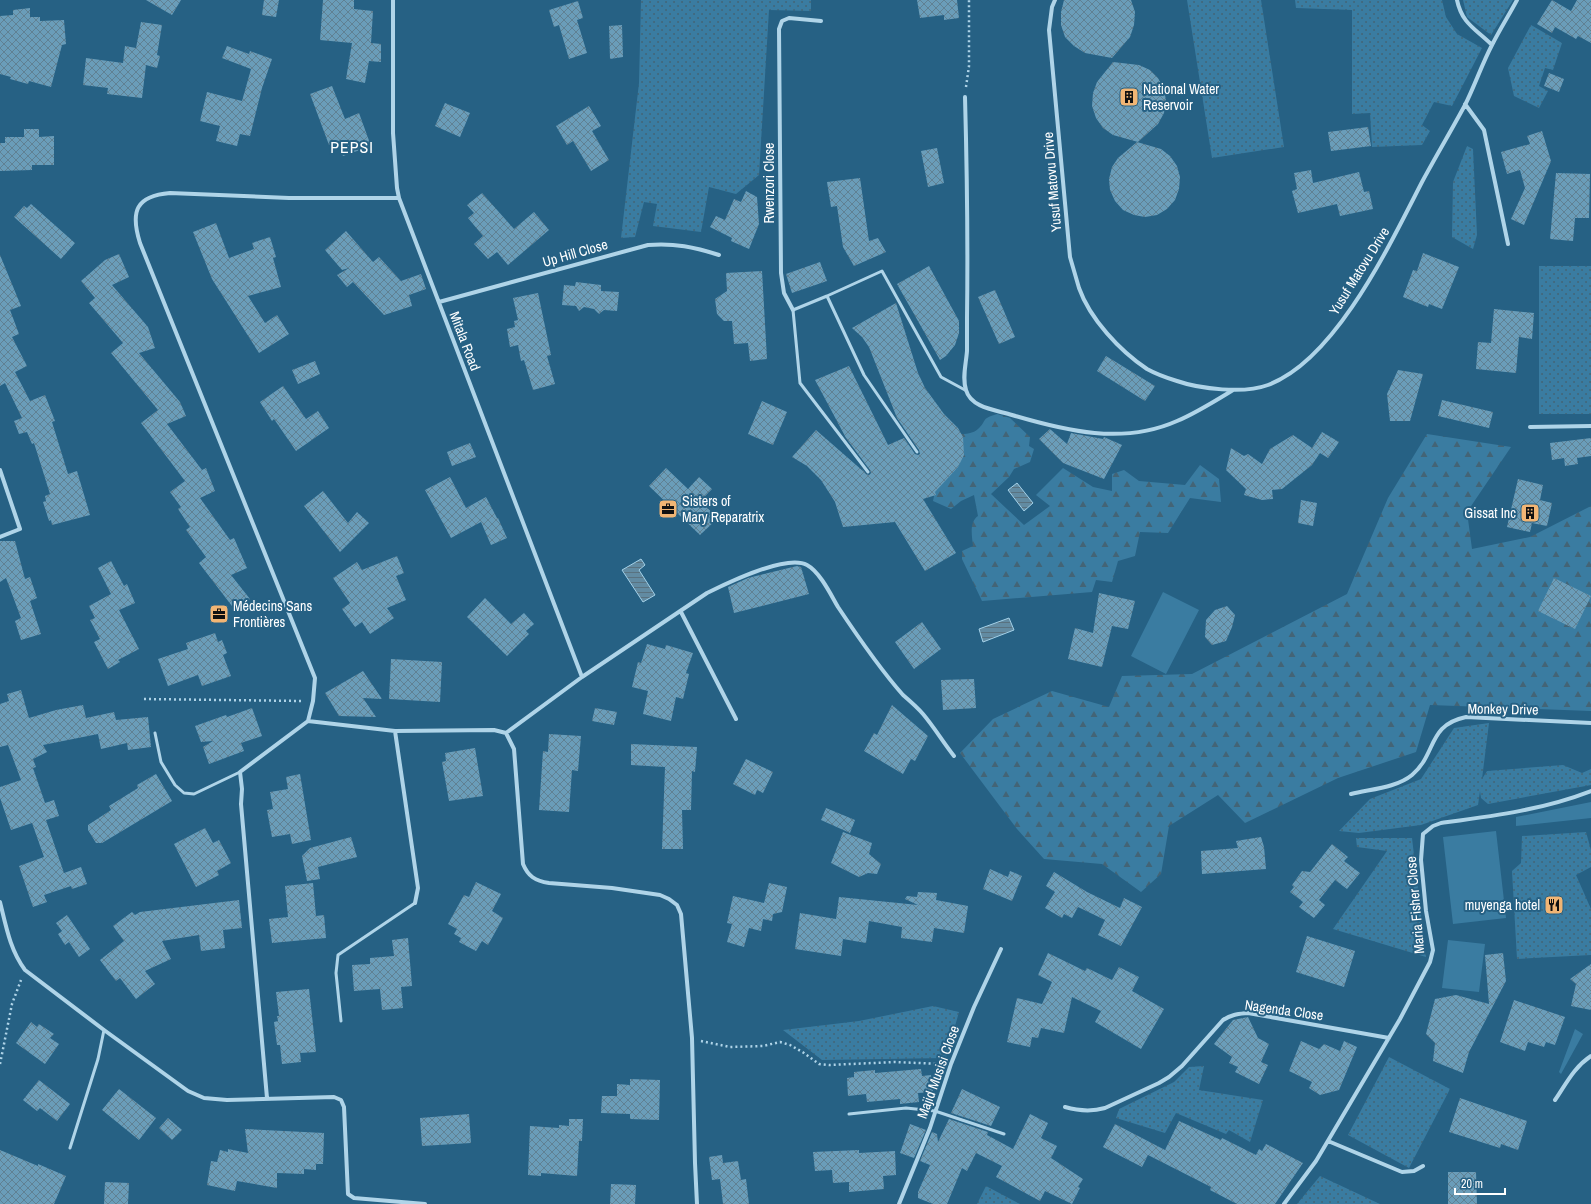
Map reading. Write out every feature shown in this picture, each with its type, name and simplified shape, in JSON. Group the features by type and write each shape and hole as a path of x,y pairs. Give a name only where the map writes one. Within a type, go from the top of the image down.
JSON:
{"street":[{"name":"Mitala Road","path":"393,0 393,133 396,188 582,677"},
{"name":"Yusuf Matovu Drive","path":"1055,0 1052,7 1049,30 1070,257 1080,290 1094,317 1130,356 1147,368 1158,375 1180,382 1233,390 1250,390 1268,386 1283,378 1307,360 1331,335 1354,306 1390,243 1465,104 1492,45 1517,0"},
{"path":"1456,0 1463,17 1472,28 1492,45"},
{"name":"Rwenzori Close","path":"793,310 784,293 781,273 779,29 782,21 789,18 821,21"},
{"path":"965,97 968,229 967,352 964,378 969,398 975,403 986,407 1066,430 1110,434 1132,434 1152,430 1177,421 1233,390"},
{"path":"1465,104 1484,130 1508,244"},
{"path":"267,1098 252,946 241,804 242,789 240,772 308,721 313,701 315,678 140,243 135,219 138,208 145,199 155,194 170,193 290,198 399,198"},
{"name":"Up Hill Close","path":"439,302 648,245 666,244 688,246 719,255"},
{"path":"1530,427 1591,426"},
{"path":"0,470 20,529 0,537"},
{"path":"308,721 395,731 494,730 506,732 582,677 681,612 707,593 727,582 782,563 794,562 807,565 818,576 872,656 903,694 923,714 954,756"},
{"path":"681,612 736,719"},
{"name":"Monkey Drive","path":"1352,794 1395,784 1405,780 1421,766 1441,730 1447,724 1456,719 1466,717 1591,722"},
{"path":"395,731 418,888 415,903"},
{"path":"506,732 514,749 523,864 526,873 537,880 548,883 612,888 660,895 677,905 681,914 692,1038 697,1204"},
{"name":"Maria Fisher Close","path":"1284,1204 1316,1161 1389,1038 1430,962 1433,950 1426,911 1421,860 1423,834 1433,826 1441,823 1503,815 1565,802 1591,791"},
{"path":"0,902 12,948 24,970 188,1091 204,1098 227,1100 334,1097 341,1100 344,1107 348,1194 354,1198 425,1204"},
{"name":"Majid Musisi Close","path":"900,1204 951,1064 974,1007 1001,949"},
{"name":"Nagenda Close","path":"1065,1107 1086,1111 1105,1108 1159,1083 1182,1066 1223,1020 1230,1015 1248,1013 1389,1038"},
{"path":"1555,1100 1574,1071 1582,1062 1591,1056"},
{"path":"1328,1141 1402,1172 1414,1171 1423,1166"}],"lane":[{"path":"793,310 882,271 942,377 966,390"},
{"path":"827,296 864,375 917,452"},
{"name":"Rwenzori Close","path":"793,310 800,384 868,472"},
{"path":"155,733 161,762 175,785 184,793 194,794 240,772"},
{"path":"341,1021 336,973 338,955 415,903"},
{"path":"70,1148 98,1059 104,1030"},
{"path":"849,1114 906,1108 935,1111 1004,1134"}],"path":[{"path":"965,97 969,66 969,0"},
{"path":"144,700 313,701"},
{"path":"0,1064 12,1004 24,970"},
{"path":"692,1038 730,1047 763,1046 780,1042 790,1045 804,1053 818,1064 829,1065 895,1062 951,1064"}],"green space":[{"path":"641,0 811,0 811,11 769,10 759,175 736,194 709,187 701,232 653,226 657,204 644,202 635,237 621,238 639,83"},
{"path":"1187,0 1261,0 1284,147 1212,158"},
{"path":"1295,0 1442,0 1446,17 1457,34 1482,48 1452,106 1434,102 1422,125 1430,131 1422,145 1372,147 1370,113 1352,114 1352,10 1296,8"},
{"path":"1463,0 1513,0 1491,35 1467,17"},
{"path":"1531,25 1562,43 1553,70 1545,68 1539,86 1548,91 1539,108 1514,96 1508,68"},
{"path":"1467,146 1473,149 1477,235 1473,249 1452,237 1453,182"},
{"path":"1539,266 1591,266 1591,414 1539,414"},
{"path":"997,414 1010,418 1030,437 1029,446 1034,449 1030,462 1014,469 1009,477 991,494 1024,525 1050,506 1036,495 1063,468 1093,487 1112,491 1112,474 1124,470 1139,481 1185,485 1200,465 1219,479 1221,502 1190,498 1168,533 1140,532 1135,556 1118,561 1112,582 1096,580 1092,592 982,601 962,559 962,551 973,546 972,525 978,516 974,495 961,501 951,509 933,501 940,469 952,434 966,434 973,432 981,426 986,419"},
{"path":"1427,434 1511,447 1467,512 1472,549 1530,537 1591,506 1591,711 1430,705 1416,752 1338,778 1245,823 1218,795 1169,826 1161,874 1141,892 1102,864 1044,859 1017,829 960,753 993,719 1052,691 1109,707 1122,676 1192,674 1347,594 1388,498"},
{"path":"1163,592 1199,610 1166,674 1131,656"},
{"path":"1489,723 1482,779 1487,771 1563,765 1582,773 1591,769 1591,785 1488,804 1481,798 1480,791 1478,805 1421,825 1359,833 1339,831 1370,799 1421,779 1454,728"},
{"path":"1591,802 1591,818 1516,826 1516,817"},
{"path":"1496,831 1506,918 1453,924 1443,837"},
{"path":"1586,832 1591,850 1591,867 1576,875 1591,909 1591,955 1517,959 1512,871 1521,863 1522,836"},
{"path":"1356,838 1412,838 1426,957 1333,929 1387,851 1357,847"},
{"path":"1448,940 1485,944 1479,992 1442,988"},
{"path":"933,1006 959,1012 946,1058 822,1060 783,1030 859,1021"},
{"path":"1575,1029 1583,1034 1561,1074 1559,1072"},
{"path":"1389,1057 1450,1089 1409,1168 1348,1135"},
{"path":"1204,1066 1199,1090 1263,1100 1250,1142 1229,1130 1226,1134 1176,1113 1165,1133 1116,1118 1119,1109 1174,1082 1189,1067"},
{"path":"1320,1176 1380,1204 1297,1204"},
{"path":"986,1186 1020,1204 977,1204"}],"shaded area":[{"path":"1017,483 1033,503 1024,511 1008,490"},
{"path":"641,559 645,565 639,570 655,595 643,602 622,570"},
{"path":"1009,618 1014,630 983,642 979,629"}],"building":[{"path":"146,0 181,0 172,15"},
{"path":"264,0 279,0 276,17 262,15"},
{"path":"323,0 354,0 354,9 373,11 371,43 381,44 381,62 369,61 365,83 346,79 352,43 320,40"},
{"path":"917,0 957,0 959,18 944,20 944,15 920,18"},
{"name":"National Water Reservoir","path":"1064,0 1131,0 1135,12 1134,25 1130,37 1112,58 1085,53 1074,46 1065,37 1061,25 1061,12"},
{"path":"1552,0 1571,11 1577,0 1591,0 1591,43 1578,36 1576,39 1555,27 1552,33 1537,24"},
{"path":"578,1 583,18 577,20 587,53 569,59 559,25 554,27 549,10"},
{"path":"30,8 30,17 40,17 40,21 64,20 66,44 62,45 51,87 29,81 28,84 10,79 11,77 0,74 0,16 13,15 13,10"},
{"path":"141,22 162,25 157,55 160,56 157,68 146,65 142,98 107,94 108,88 83,85 86,58 123,63 125,46 136,48"},
{"path":"622,25 623,57 610,59 609,26"},
{"path":"227,46 249,54 250,51 272,59 262,88 250,136 240,134 237,146 216,141 220,126 200,121 207,92 242,101 251,69 222,58"},
{"name":"National Water Reservoir","path":"1113,62 1139,65 1150,70 1158,78 1164,89 1166,101 1164,113 1158,124 1138,142 1113,135 1103,128 1096,118 1092,106 1093,93 1097,82"},
{"path":"1549,73 1564,79 1559,92 1544,86"},
{"path":"332,86 345,119 359,113 371,146 343,156 337,142 329,145 310,94"},
{"path":"445,103 470,113 460,137 435,126"},
{"path":"589,106 601,126 592,131 609,160 591,171 573,141 567,145 556,126"},
{"path":"1368,127 1371,146 1331,151 1328,132"},
{"path":"24,129 39,129 39,137 54,136 54,165 32,165 32,170 0,171 0,143 5,143 5,137 24,137"},
{"path":"1542,131 1551,161 1524,225 1511,219 1525,188 1520,170 1507,174 1501,152 1530,144 1527,136"},
{"name":"National Water Reservoir","path":"1137,142 1161,149 1170,156 1177,166 1180,177 1179,189 1175,200 1167,209 1157,215 1145,217 1134,215 1123,210 1115,201 1110,190 1109,179 1112,167 1118,158"},
{"path":"937,148 944,183 928,187 921,151"},
{"path":"1311,170 1313,183 1359,172 1364,192 1369,191 1373,209 1340,216 1337,204 1298,213 1292,191 1297,189 1294,173"},
{"path":"1556,173 1590,174 1589,218 1575,218 1573,241 1550,239"},
{"path":"860,178 869,241 878,238 886,252 854,266 843,247 837,206 831,207 827,182"},
{"path":"746,191 757,197 759,224 749,249 731,241 732,238 710,227 716,216 725,220 734,199 741,202"},
{"path":"482,193 514,229 534,212 549,230 508,265 497,252 488,259 474,244 483,236 468,218 474,213 467,205"},
{"path":"31,204 75,243 61,259 14,217 24,206 27,208"},
{"path":"216,223 229,258 254,249 252,243 270,237 276,257 273,258 281,287 248,296 265,323 277,315 289,334 259,353 212,279 193,232"},
{"path":"346,231 373,262 379,257 401,281 421,274 426,289 409,295 412,306 384,315 353,282 347,287 337,275 349,268 342,270 325,250"},
{"path":"1423,253 1459,267 1442,309 1429,304 1428,307 1403,297 1413,270 1417,271"},
{"path":"119,254 129,277 112,285 148,327 155,348 139,353 180,402 186,416 167,424 202,470 206,468 215,491 200,498 230,540 234,538 247,568 231,575 250,599 235,610 199,563 206,557 186,530 190,527 178,509 181,507 170,492 185,481 141,423 158,410 111,353 123,343 89,303 95,298 81,281 105,260"},
{"path":"0,255 21,306 10,310 19,334 12,337 27,366 15,372 30,401 45,395 55,421 52,422 68,474 77,471 90,515 52,525 51,520 49,521 43,502 46,501 45,496 50,494 34,443 32,444 27,432 19,434 14,421 22,418 5,383 0,386"},
{"path":"820,262 827,281 792,293 786,274"},
{"path":"929,266 959,321 959,333 955,345 946,356 940,360 897,284"},
{"path":"762,271 767,359 750,361 748,343 734,344 732,321 724,321 717,314 715,299 727,291 726,273"},
{"path":"576,282 601,285 601,291 619,292 617,311 604,310 599,314 594,309 584,307 579,311 576,306 562,305 564,285 575,286"},
{"path":"995,290 1015,337 999,344 978,297"},
{"path":"538,293 551,355 547,356 555,384 533,390 524,360 521,361 518,345 510,347 507,329 515,327 514,321 518,320 513,298"},
{"path":"896,303 918,373 925,388 944,414 958,428 963,437 964,455 958,467 935,492 936,495 923,499 956,553 925,571 895,522 843,527 835,502 821,480 807,466 792,457 816,430 866,474 869,475 871,473 846,438 815,380 849,366 888,445 904,438 915,454 920,454 919,450 897,418 869,347 862,337 852,328"},
{"path":"1494,309 1534,313 1532,339 1519,337 1516,373 1476,369 1478,342 1491,343"},
{"path":"1106,356 1155,386 1145,401 1097,371"},
{"path":"315,361 320,374 298,384 292,370"},
{"path":"1398,370 1423,374 1410,421 1390,421 1387,394"},
{"path":"283,386 306,419 318,411 329,428 296,451 274,419 272,421 260,402"},
{"path":"1442,400 1493,412 1489,428 1438,416"},
{"path":"762,401 787,412 773,445 748,434"},
{"path":"1050,429 1067,444 1071,433 1103,439 1104,437 1122,445 1104,479 1063,463 1039,439"},
{"path":"1322,432 1339,442 1328,458 1320,453 1312,465 1282,489 1272,490 1273,499 1262,500 1244,495 1246,489 1226,470 1231,448 1244,456 1248,454 1262,464 1270,449 1293,435 1312,448"},
{"path":"1591,438 1591,456 1577,458 1578,464 1565,466 1564,458 1552,460 1550,443"},
{"path":"470,443 476,457 452,466 447,452"},
{"path":"666,468 688,489 699,477 712,489 700,501 718,518 700,535 649,486"},
{"path":"450,477 466,508 486,497 507,538 491,545 481,522 451,538 425,490"},
{"name":"Gissat Inc","path":"1518,479 1543,485 1540,500 1552,503 1547,526 1532,523 1530,532 1507,527"},
{"path":"323,491 348,523 357,512 369,523 340,552 304,506"},
{"path":"1301,500 1317,503 1313,526 1298,523"},
{"path":"0,541 15,541 25,579 30,577 37,598 30,601 41,634 21,640 15,621 21,618 6,578 0,582"},
{"path":"397,556 404,573 396,576 406,600 387,608 394,618 370,634 362,622 355,627 342,609 350,603 333,578 357,562 362,570"},
{"path":"111,561 124,586 127,584 135,603 119,610 139,649 118,660 120,662 108,669 94,642 100,639 90,620 95,618 89,606 111,594 98,568"},
{"path":"797,566 801,567 809,594 734,613 728,587 748,578"},
{"path":"1554,578 1591,596 1575,629 1538,611"},
{"path":"1099,593 1135,601 1128,629 1112,626 1102,667 1068,659 1075,628 1093,633"},
{"path":"485,598 511,624 524,613 534,624 526,631 529,634 507,656 467,617"},
{"path":"1227,606 1235,615 1232,627 1226,641 1212,645 1205,637 1206,620 1215,610"},
{"path":"922,622 941,649 914,669 895,642"},
{"path":"215,633 218,642 222,640 227,653 223,655 231,676 202,686 198,675 168,686 158,659 188,649 186,643"},
{"path":"647,644 665,649 666,645 693,653 686,673 689,674 683,699 676,697 671,721 643,714 648,691 632,687 638,662 641,663"},
{"path":"391,659 442,662 440,702 389,699"},
{"path":"363,671 382,699 363,698 376,717 339,716 325,693"},
{"path":"974,679 976,708 943,710 941,680"},
{"path":"21,690 29,718 56,710 83,705 86,718 114,712 116,720 148,717 151,747 128,750 127,743 101,749 98,734 43,745 47,752 33,759 36,767 33,768 45,803 54,800 59,816 46,820 64,873 81,867 87,884 72,889 71,886 44,895 47,902 33,907 19,866 44,857 32,823 11,830 0,798 0,787 21,780 8,745 0,747 0,704 9,701 7,694"},
{"path":"892,705 928,736 915,761 911,759 903,774 864,751 874,733 877,735"},
{"path":"252,708 262,736 241,743 244,751 209,764 203,747 213,741 201,742 195,726"},
{"path":"595,708 617,712 614,725 592,721"},
{"path":"549,734 581,736 578,771 572,770 569,812 539,810 543,751 548,752"},
{"path":"631,744 697,747 695,772 692,771 691,810 682,810 683,849 662,849 665,767 631,765"},
{"path":"475,748 483,796 449,801 442,762 446,761 445,753"},
{"path":"746,759 773,772 763,793 757,790 755,795 733,784"},
{"path":"156,774 172,801 102,843 96,843 88,830 88,825 111,810 109,806 138,788 137,785"},
{"path":"300,774 311,840 292,844 290,834 272,837 267,810 273,809 270,792 288,789 286,777"},
{"path":"826,808 855,820 850,833 821,820"},
{"path":"205,828 213,843 219,840 231,863 217,871 219,875 196,887 174,844"},
{"path":"843,832 872,843 869,854 881,864 877,874 868,873 859,877 831,863"},
{"path":"351,837 357,857 318,867 320,879 307,881 302,856 310,848"},
{"path":"1261,837 1264,847 1266,869 1202,874 1201,851 1238,848 1236,841"},
{"path":"1332,844 1348,857 1344,861 1360,873 1347,889 1335,880 1319,900 1325,905 1314,918 1299,907 1303,902 1290,892 1294,887 1292,885 1302,871 1310,872"},
{"path":"990,869 1008,877 1010,871 1022,876 1012,901 983,889"},
{"path":"1054,872 1087,892 1120,908 1124,898 1142,907 1121,946 1098,935 1105,920 1078,907 1072,918 1064,914 1062,918 1045,908 1055,892 1046,886"},
{"path":"476,882 501,894 492,911 503,918 488,945 482,941 476,951 459,942 461,938 454,934 457,929 448,924 464,895 469,897"},
{"path":"313,883 316,916 324,915 326,938 272,943 269,919 288,917 285,886"},
{"path":"769,883 787,887 782,912 773,914 772,921 763,919 761,931 749,928 744,947 727,942 732,924 727,923 733,896 764,903"},
{"path":"918,892 937,893 936,900 968,906 964,933 934,928 932,942 901,938 902,927 869,921 866,943 843,939 841,956 795,949 800,913 836,919 839,897 918,905 905,899 907,896 917,897"},
{"path":"239,900 242,928 223,930 225,948 201,951 199,935 162,941 171,959 145,971 155,984 136,999 120,978 116,981 100,960 124,941 113,926 132,912 135,915 140,912"},
{"path":"67,915 90,949 79,957 69,942 65,945 58,934 62,931 56,923"},
{"path":"1307,936 1355,951 1344,987 1296,972"},
{"path":"408,938 412,986 401,987 403,1008 382,1010 380,989 354,991 352,965 370,964 370,958 394,956 392,940"},
{"path":"1048,953 1085,971 1087,968 1112,980 1119,967 1139,977 1132,991 1164,1009 1141,1049 1095,1022 1101,1011 1072,997 1064,1033 1041,1028 1038,1038 1032,1037 1030,1047 1007,1042 1017,998 1042,1004 1052,982 1038,975"},
{"path":"1503,953 1506,981 1469,1052 1463,1073 1433,1061 1435,1043 1426,1034 1435,999 1456,995 1489,1004 1485,955"},
{"path":"1591,964 1591,1010 1571,1006 1576,984 1570,979"},
{"path":"309,989 316,1052 300,1053 301,1062 282,1064 280,1045 277,1045 274,1022 278,1021 277,1016 279,1016 276,992"},
{"path":"1514,1000 1565,1017 1555,1045 1546,1042 1544,1047 1528,1042 1525,1051 1500,1042"},
{"path":"1248,1017 1258,1038 1269,1044 1261,1062 1268,1065 1259,1084 1235,1072 1238,1067 1229,1063 1232,1057 1214,1044 1233,1020"},
{"path":"31,1022 37,1027 39,1024 54,1034 50,1038 59,1044 45,1064 16,1043"},
{"path":"1301,1041 1319,1049 1324,1044 1340,1051 1344,1041 1357,1047 1339,1090 1320,1095 1309,1088 1312,1082 1289,1071"},
{"path":"921,1069 922,1076 931,1075 933,1092 918,1093 919,1102 900,1104 900,1099 867,1102 866,1094 848,1096 847,1078 854,1077 854,1072 875,1070 875,1073"},
{"path":"630,1079 660,1080 659,1120 630,1119 630,1114 601,1113 602,1096 617,1096 617,1084 630,1085"},
{"path":"39,1080 70,1104 57,1121 40,1108 37,1111 23,1100"},
{"path":"119,1089 156,1118 139,1140 102,1110"},
{"path":"962,1089 1000,1107 991,1126 951,1113"},
{"path":"1460,1098 1527,1121 1518,1150 1501,1144 1500,1148 1449,1132"},
{"path":"469,1114 471,1143 422,1146 420,1118"},
{"path":"1030,1114 1048,1123 1041,1138 1057,1146 1051,1158 1083,1179 1078,1187 1080,1188 1072,1204 1045,1191 1040,1201 996,1177 1002,1166 976,1153 967,1171 962,1168 947,1204 933,1204 918,1198 918,1192 930,1165 920,1161 932,1132 937,1134 938,1142 949,1119 988,1132 987,1135 1013,1149"},
{"path":"168,1118 182,1130 172,1140 159,1128"},
{"path":"569,1119 583,1119 582,1141 579,1141 577,1176 541,1173 541,1176 528,1175 530,1126 559,1128 559,1125 569,1126"},
{"path":"1179,1121 1221,1140 1222,1138 1256,1155 1259,1149 1262,1151 1266,1144 1303,1163 1275,1204 1237,1204 1210,1190 1211,1187 1148,1155 1142,1167 1103,1147 1115,1124 1165,1150"},
{"path":"910,1124 926,1130 914,1158 900,1153"},
{"path":"245,1129 324,1133 323,1164 316,1164 316,1170 304,1169 304,1174 277,1173 277,1188 237,1181 235,1191 207,1185 211,1161 217,1162 220,1150 228,1152 228,1149 248,1153"},
{"path":"0,1150 66,1176 54,1204 0,1204"},
{"path":"859,1150 859,1153 895,1151 896,1175 883,1176 884,1189 849,1192 849,1182 833,1183 832,1170 815,1171 813,1152"},
{"path":"722,1155 723,1163 738,1161 741,1180 746,1179 749,1204 723,1204 720,1179 712,1180 709,1157"},
{"path":"1448,1172 1476,1172 1477,1204 1448,1204"},
{"path":"105,1182 129,1183 128,1204 104,1204"},
{"path":"611,1184 636,1185 635,1204 610,1204"}],"place":[{"name":"National Water Reservoir","path":"1129,97"},
{"name":"Sisters of Mary Reparatrix","path":"668,509"},
{"name":"Gissat Inc","path":"1530,513"},
{"name":"Médecins Sans Frontières","path":"219,614"},
{"name":"muyenga hotel","path":"1554,905"}],"district":[{"name":"PEPSI","path":"352,147"}]}
